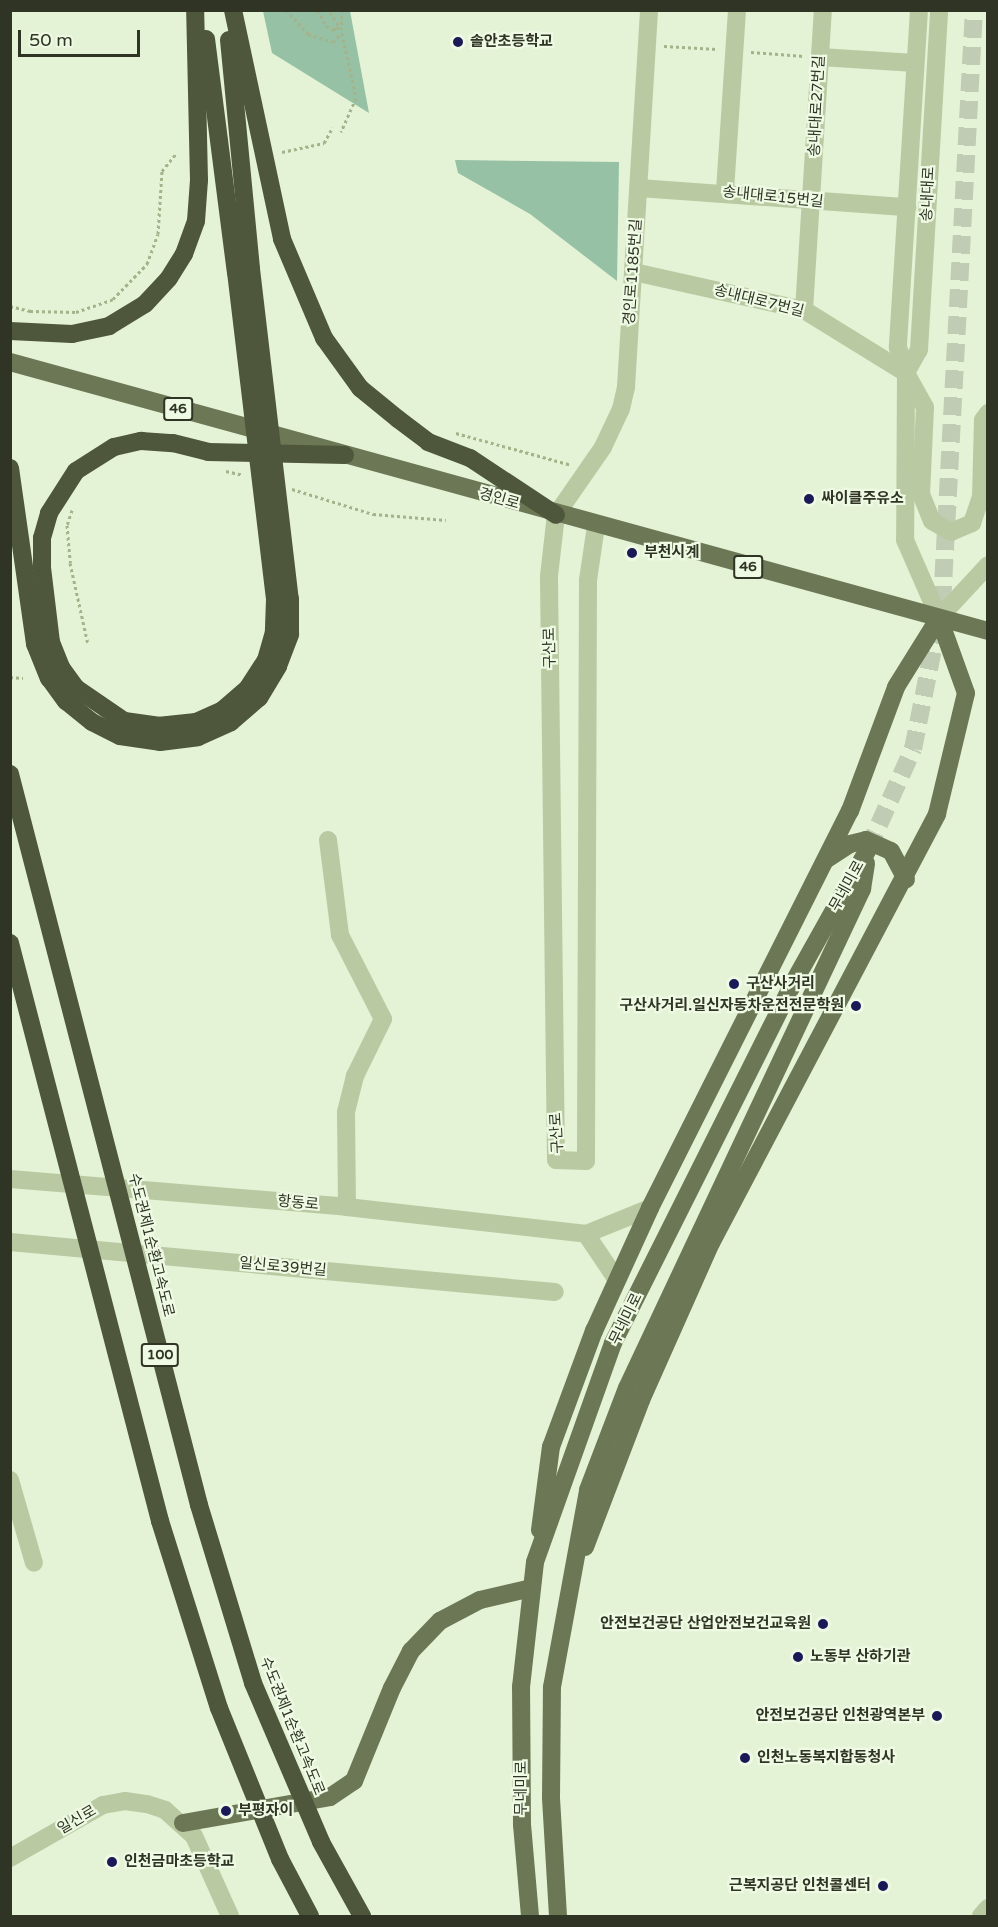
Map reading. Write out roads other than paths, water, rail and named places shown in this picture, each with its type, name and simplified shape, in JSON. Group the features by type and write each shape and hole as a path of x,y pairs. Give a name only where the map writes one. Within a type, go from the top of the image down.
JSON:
{"highway":[{"path":"10,331 72,334 109,326 145,304 169,278 184,254 196,221 199,180 195,10"},
{"path":"10,468 35,644 49,678 66,701 92,722 120,736 160,742 198,737 231,722 259,698 279,666 290,634 283,599 243,271 202,10"},
{"path":"226,10 243,271"},
{"path":"233,10 282,239 324,338 360,388 405,425 429,442 470,458 556,515"},
{"path":"283,599 266,660 248,688 223,710 196,722 160,726 124,721 76,688 51,642 42,568 42,538 49,513 76,471 114,447 141,441 173,442 208,452 345,455"},
{"name":"수도권제1순환고속도로","path":"10,774 199,1505 253,1683 321,1842 362,1917"},
{"name":"100","path":"10,944 160,1521 219,1708 280,1859 310,1917"}],"main road":[{"name":"경인로","path":"10,362 556,515 987,632"},
{"path":"535,1562 551,1447 617,1280 650,1208 850,812 896,687 939,618"},
{"path":"573,1577 641,1400 711,1243 906,879 937,814 966,693 939,618"},
{"path":"826,860 850,844 866,840 891,851 906,879"},
{"name":"무네미로","path":"530,1917 522,1825 521,1687 535,1562 613,1344 791,987 868,849 861,889 627,1388 588,1490 552,1687 551,1797 558,1917"},
{"path":"183,1823 330,1797 354,1781 392,1688 411,1651 440,1621 480,1600 532,1588"}],"street":[{"name":"경인로1185번길","path":"556,515 603,447 621,409 634,272 649,10"},
{"path":"725,191 737,10"},
{"name":"송내대로27번길","path":"804,310 823,10"},
{"name":"송내대로","path":"919,10 898,347 906,374 905,540 939,618"},
{"name":"송내대로","path":"906,374 919,350 939,10"},
{"path":"820,57 915,63"},
{"name":"송내대로15번길","path":"639,188 725,191 811,202 907,207"},
{"name":"송내대로7번길","path":"634,272 804,310 906,374"},
{"path":"906,374 925,407 921,494 932,521 951,532 972,523 981,497 983,420 987,413"},
{"name":"구산로","path":"556,515 549,576 556,1160 586,1161 588,579 596,526"},
{"path":"939,618 987,565"},
{"path":"328,840 340,935 383,1019 355,1076 346,1112 348,1207"},
{"name":"항동로","path":"10,1179 348,1207 586,1234 650,1208"},
{"path":"586,1234 617,1280"},
{"name":"일신로39번길","path":"10,1242 555,1292"},
{"path":"10,1480 33,1563"},
{"name":"일신로","path":"10,1858 103,1805 126,1801 147,1804 183,1823 194,1836 230,1917"},
{"path":"981,1917 987,1908"}],"tunnel":[{"path":"868,849 913,749 942,604 974,10"}],"place":[{"name":"솔안초등학교","path":"458,42"},
{"name":"싸이클주유소","path":"809,499"},
{"name":"부천시계","path":"632,553"},
{"name":"구산사거리","path":"734,984"},
{"name":"구산사거리.일신자동차운전전문학원","path":"856,1006"},
{"name":"안전보건공단 산업안전보건교육원","path":"823,1624"},
{"name":"노동부 산하기관","path":"798,1657"},
{"name":"안전보건공단 인천광역본부","path":"937,1716"},
{"name":"인천노동복지합동청사","path":"745,1758"},
{"name":"부평자이","path":"226,1811"},
{"name":"인천금마초등학교","path":"112,1862"},
{"name":"근복지공단 인천콜센터","path":"883,1886"}]}
